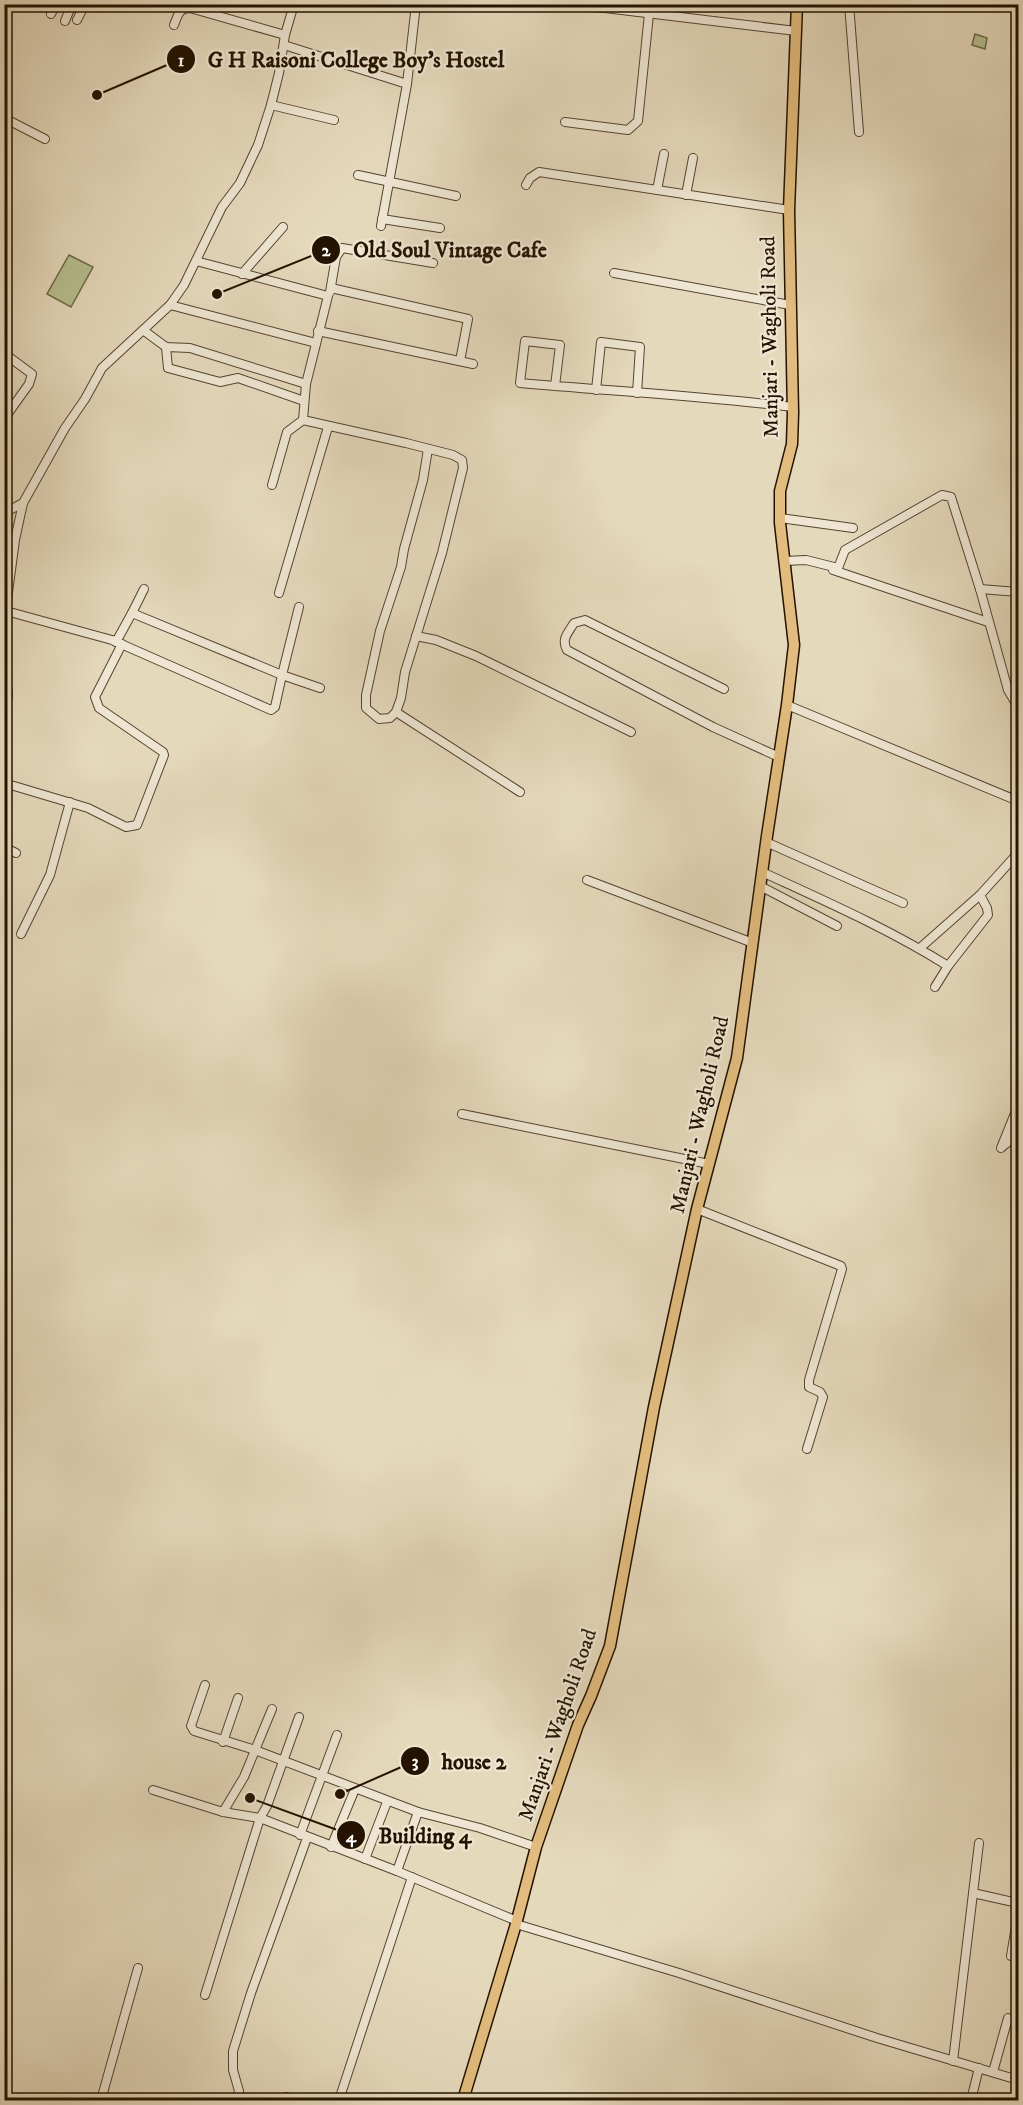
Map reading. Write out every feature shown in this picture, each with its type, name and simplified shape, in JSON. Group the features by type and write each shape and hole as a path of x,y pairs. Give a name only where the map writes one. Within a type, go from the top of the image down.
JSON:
{"main road":[{"name":"Manjari - Wagholi Road","path":"463,2100 536,1847 578,1725 610,1646 654,1407 697,1209 737,1058 766,842 788,705 794,645 780,518 780,491 792,444 789,210 797,4"}],"street":[{"path":"51,14 56,4"},
{"path":"65,21 72,4"},
{"path":"77,20 85,4"},
{"path":"4,622 22,503 102,368 170,305 184,285 222,207 240,183 258,145 271,105 285,35 294,4"},
{"path":"416,4 407,84 381,222 440,228"},
{"path":"548,4 605,8 796,31"},
{"path":"849,4 859,132"},
{"path":"174,25 180,11 190,8 285,35"},
{"path":"565,122 628,130 638,121 649,14"},
{"path":"284,45 407,84"},
{"path":"271,105 334,120"},
{"path":"4,118 45,139"},
{"path":"657,190 664,154"},
{"path":"686,195 693,158"},
{"path":"526,185 530,178 539,172 789,210"},
{"path":"358,175 456,196"},
{"path":"242,274 283,227"},
{"path":"303,420 306,384 318,331 330,292 336,257 342,248 433,263"},
{"path":"196,261 242,274 468,319 460,361"},
{"path":"614,273 790,305"},
{"path":"170,305 316,343"},
{"path":"143,330 166,347 190,348 306,384"},
{"path":"318,331 473,364"},
{"path":"555,386 560,345 525,341 520,383 793,407"},
{"path":"596,390 601,342 640,347 637,393"},
{"path":"166,347 168,368 220,382 238,378 304,401"},
{"path":"4,358 9,357 32,374 29,384 4,419"},
{"path":"303,420 328,427 428,449 453,455 462,460 463,468 442,553 405,672 396,712 390,718 378,718 366,708 366,695 380,631 401,567 423,480 428,449"},
{"path":"272,485 287,432 303,420"},
{"path":"279,593 328,427"},
{"path":"784,561 806,560 838,568 845,550 942,495 947,495 952,500 1008,690 1018,707"},
{"path":"4,513 22,503"},
{"path":"780,518 853,528"},
{"path":"806,560 988,622"},
{"path":"4,783 88,808 126,827 134,827 164,761 163,752 95,703 97,691 144,589"},
{"path":"980,590 1018,592"},
{"path":"6,611 119,643 271,710 275,707 298,606"},
{"path":"132,613 282,675 320,688"},
{"path":"724,689 585,620 574,623 564,639 567,650 713,727 779,757"},
{"path":"416,636 436,640 476,656 631,732"},
{"path":"4,654 8,695 4,725"},
{"path":"788,705 1018,801"},
{"path":"396,712 520,792"},
{"path":"21,934 50,874 70,802"},
{"path":"766,842 903,903"},
{"path":"4,847 16,853"},
{"path":"920,948 980,895 1018,853"},
{"path":"762,873 831,903 920,948 948,966"},
{"path":"587,880 753,943"},
{"path":"760,886 837,926"},
{"path":"935,987 948,966 988,915 980,895"},
{"path":"1018,1106 1000,1148 1018,1134"},
{"path":"462,1114 709,1164"},
{"path":"697,1209 841,1266 809,1380 809,1387 820,1392 823,1397 807,1449"},
{"path":"205,1684 191,1728 194,1731 283,1760 387,1802 480,1828 536,1847"},
{"path":"223,1742 238,1698"},
{"path":"224,1812 244,1777 272,1709"},
{"path":"205,1995 260,1818 267,1806 299,1718"},
{"path":"236,2100 239,2091 233,2070 233,2051 304,1836 321,1777 337,1735"},
{"path":"331,1847 355,1789"},
{"path":"153,1790 224,1812 260,1818 412,1877 516,1922 1018,2080"},
{"path":"365,1859 387,1802"},
{"path":"397,1871 418,1812"},
{"path":"953,2061 979,1843"},
{"path":"339,2100 412,1877"},
{"path":"973,1893 1018,1903"},
{"path":"1011,1956 1018,1914"},
{"path":"101,2100 138,1968"},
{"path":"993,2072 1008,2018"},
{"path":"971,2100 979,2068"},
{"path":"1016,2100 1018,2090"}],"green space":[{"path":"975,34 987,38 985,49 972,45"},
{"path":"69,255 93,267 71,307 47,294"}],"place":[{"name":"G H Raisoni College Boy's Hostel","path":"97,95"},
{"name":"Old Soul Vintage Cafe","path":"217,294"},
{"name":"house 2","path":"340,1794"},
{"name":"Building 4","path":"250,1798"}]}
